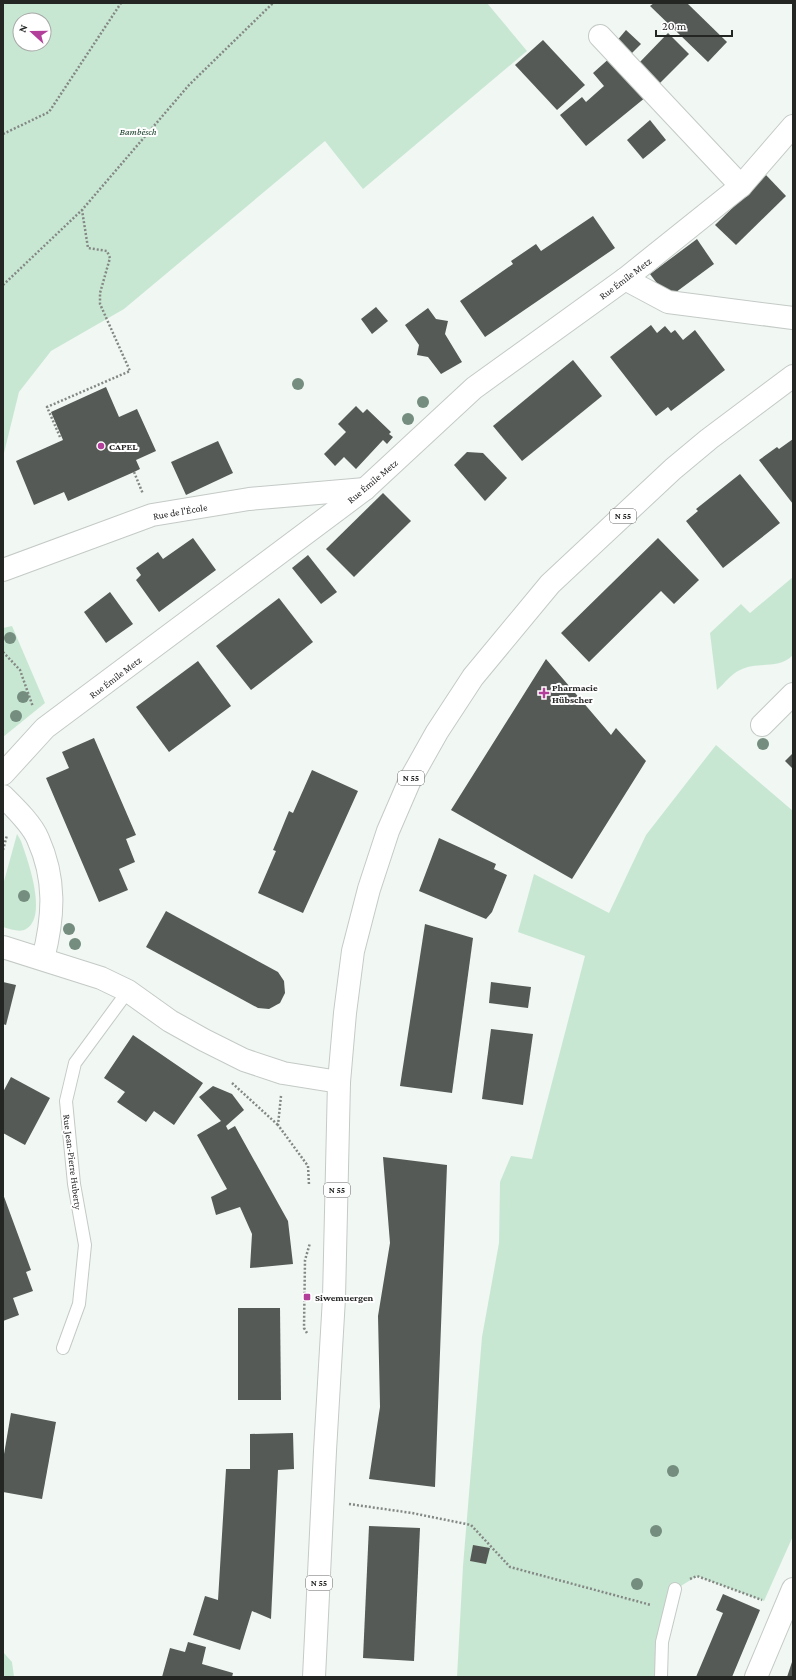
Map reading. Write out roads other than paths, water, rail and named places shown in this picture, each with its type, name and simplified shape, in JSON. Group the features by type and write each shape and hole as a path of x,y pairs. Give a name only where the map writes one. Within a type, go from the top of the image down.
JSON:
{"street":[{"path":"600,36 741,186"},
{"name":"Rue Émile Metz","path":"3,774 45,728 366,489 474,388 625,279 741,186 793,126"},
{"path":"625,279 668,302 793,318"},
{"name":"N 55","path":"314,1677 334,1298 339,1082 345,1013 353,951 369,889 388,831 410,780 441,726 473,677 550,584 673,469 709,438 793,376"},
{"name":"Rue de l'École","path":"3,570 152,515 249,499 366,489"},
{"path":"762,725 793,694"},
{"path":"3,796 15,808 38,838 52,883 50,929 43,959"},
{"path":"3,947 101,978 128,991 170,1021 244,1060 283,1073 339,1082"},
{"path":"756,1677 793,1589"}],"lane":[{"name":"Rue Jean-Pierre Huberty","path":"63,1348 79,1304 85,1245 74,1184 66,1101 75,1063 128,991"},
{"path":"661,1677 662,1642 676,1588"}],"place":[{"name":"CAPEL","path":"101,446"},
{"name":"Pharmacie Hübscher","path":"544,693"},
{"name":"Siwemuergen","path":"307,1297"}],"park label":[{"name":"Bambësch","path":"138,131"}]}
